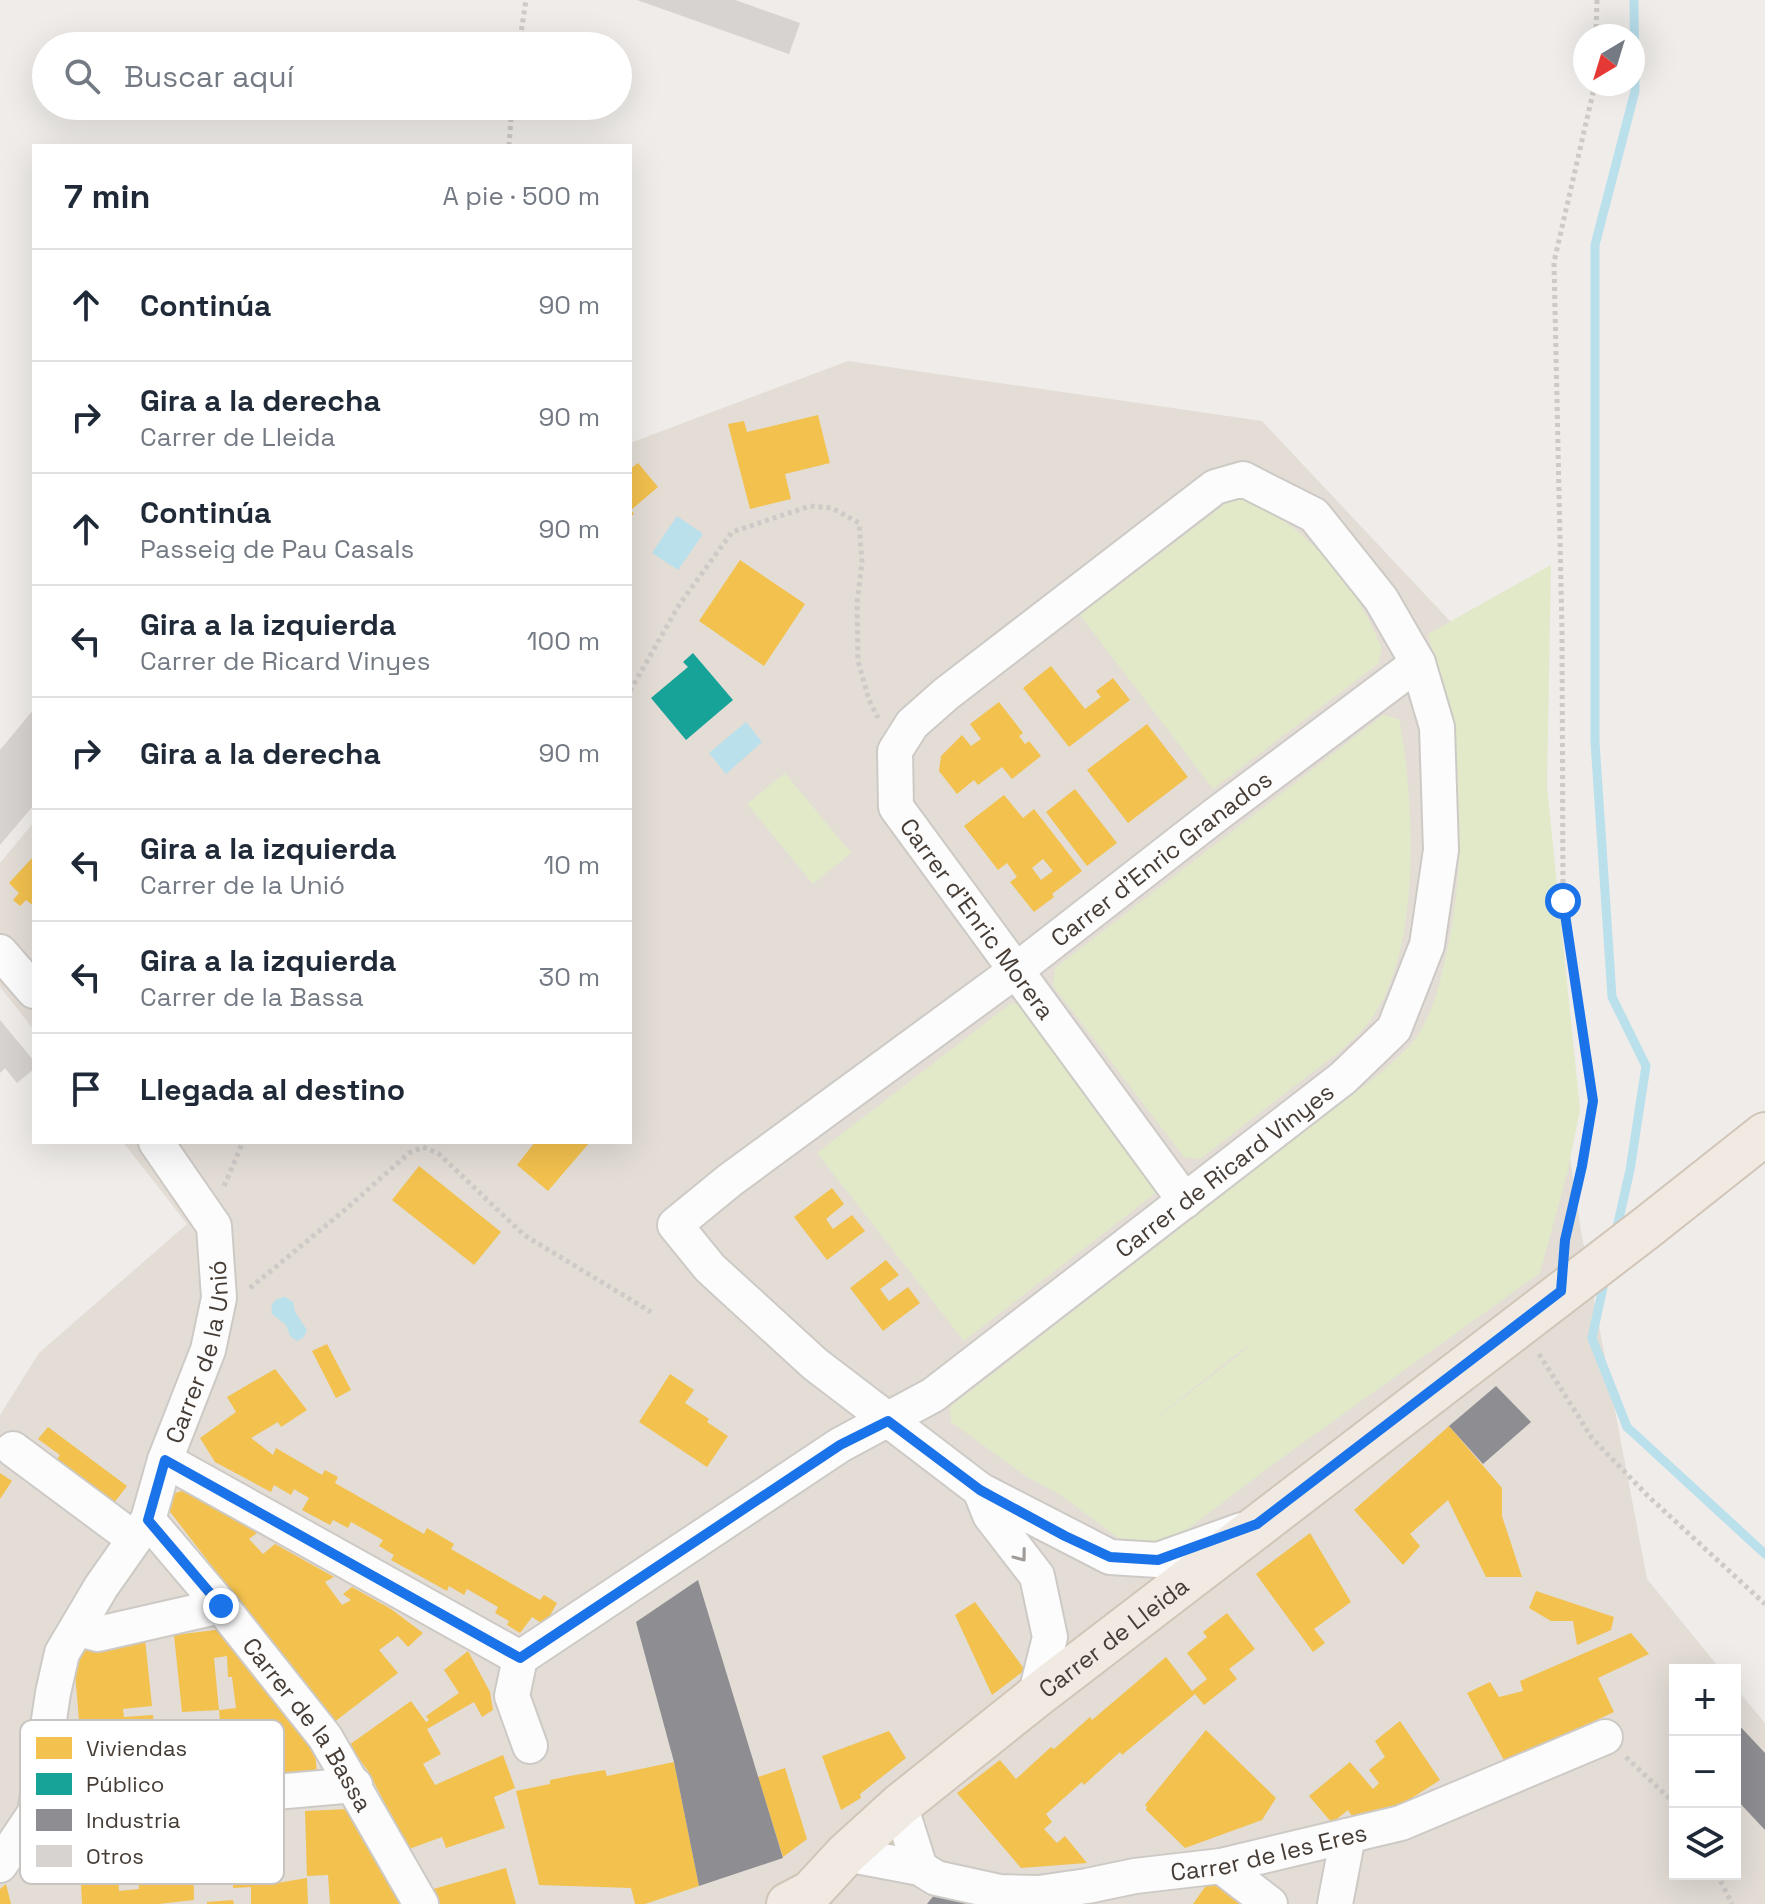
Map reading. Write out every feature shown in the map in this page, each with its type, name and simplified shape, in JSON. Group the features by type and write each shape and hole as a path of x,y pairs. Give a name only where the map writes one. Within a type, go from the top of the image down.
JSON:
{"main road":[{"name":"Carrer de Lleida","path":"807,1898 846,1854 900,1805 1035,1697 1765,1134"}],"street":[{"name":"Carrer de Ricard Vinyes","path":"520,1658 840,1445 933,1395 1343,1078 1394,1029 1427,945 1441,850 1437,727 1418,663 1381,599 1314,515 1243,479 1215,487 946,694 912,724 895,751"},
{"name":"Carrer d'Enric Granados","path":"888,1421 815,1364 710,1268 675,1225 730,1180 1015,971 1418,663"},
{"name":"Carrer d'Enric Morera","path":"895,751 896,807 1185,1201"},
{"path":"0,952 32,989"},
{"name":"Carrer de la Unió","path":"50,1720 62,1653 101,1587 141,1530 208,1350 219,1298 214,1226 157,1144"},
{"path":"888,1421 980,1490 1110,1557 1158,1560 1257,1524"},
{"name":"Carrer de la Bassa","path":"13,1449 141,1530 221,1606 325,1737 421,1904"},
{"path":"165,1460 520,1658 512,1696 530,1746"},
{"path":"980,1490 990,1515 1037,1576 1050,1637 1035,1697"},
{"path":"78,1629 98,1634 221,1606"},
{"name":"Carrer de les Eres","path":"846,1854 920,1868 936,1878 1000,1892 1026,1893 1087,1886 1140,1890 1221,1866 1401,1823 1605,1737"},
{"path":"284,1791 355,1785"},
{"path":"900,1805 920,1868"},
{"name":"Carrer de la Unió","path":"0,1865 20,1835"},
{"path":"1335,1904 1348,1836"},
{"path":"1221,1866 1270,1904"}],"path":[{"path":"521,32 526,0"},
{"path":"1596,24 1597,0"},
{"path":"1570,1285 1565,1240 1593,1101 1563,901 1562,616 1554,262 1592,96"},
{"path":"509,144 511,120"},
{"path":"632,684 679,605 732,532 810,506 832,508 859,523 862,562 856,619 858,661 869,700 895,751"},
{"path":"215,1317 409,1153 423,1147 438,1153 524,1235 651,1312"},
{"path":"1523,1320 1542,1361 1592,1438 1648,1496 1765,1604"},
{"path":"1605,1737 1669,1798"},
{"path":"1720,1880 1732,1904"}],"shaded area":[{"path":"848,361 1262,421 1465,637 1522,836 1581,1231 1647,1579 1716,1664 1669,1664 1669,1880 1741,1880 1741,1694 1765,1723 1765,1904 0,1904 0,1415 39,1353 187,1224 125,1144 632,1144 632,442"},
{"path":"32,824 32,1027 0,987 0,863"}],"green space":[{"path":"1247,498 1291,527 1328,561 1359,602 1382,649 1378,664 1213,789 1080,615 1232,499"},
{"path":"1551,565 1547,786 1580,1110 1567,1174 1540,1273 1272,1465 1180,1535 1151,1543 1130,1542 1117,1537 1059,1494 1027,1477 951,1422 950,1407 1383,1071 1423,1027 1435,998 1454,913 1459,832 1458,794 1447,716 1428,634","holes":["1250,1346 1126,1442 1234,1356"]},
{"path":"1383,715 1399,719 1405,753 1411,834 1406,920 1397,961 1384,996 1366,1026 1335,1055 1200,1159 1184,1157 1053,986 1055,968"},
{"path":"785,773 851,853 813,884 747,804"},
{"path":"1010,1004 1026,1004 1158,1179 1157,1192 964,1341 817,1153"}],"water":[{"path":"677,516 703,534 678,570 652,553"},
{"path":"746,722 762,742 726,774 709,753"},
{"path":"285,1297 293,1302 295,1312 307,1330 303,1338 297,1341 290,1336 286,1325 272,1314 274,1302"}],"building: Viviendas":[{"path":"818,415 830,463 785,474 791,499 750,509 728,424 744,421 747,432"},
{"path":"638,463 658,487 632,509 632,468"},
{"path":"740,560 805,604 764,666 699,621"},
{"path":"1051,666 1085,709 1101,697 1096,691 1113,678 1130,700 1069,747 1023,688"},
{"path":"999,702 1023,733 1019,736 1025,744 1029,741 1041,756 1012,779 1002,767 978,785 974,780 957,794 939,771 941,756 962,735 971,746 981,739 970,724"},
{"path":"1147,724 1188,777 1128,823 1087,770"},
{"path":"1075,789 1117,843 1087,866 1046,812"},
{"path":"1004,795 1023,818 1034,809 1082,871 1034,912 1010,882 1017,877 1007,863 998,870 964,826","holes":["1043,859 1053,871 1041,880 1032,868"]},
{"path":"32,858 32,904 26,900 20,906 13,900 19,893 9,883"},
{"path":"533,1144 588,1144 548,1191 517,1165"},
{"path":"419,1166 501,1232 474,1265 392,1200"},
{"path":"832,1188 844,1204 826,1219 833,1229 852,1215 865,1231 827,1260 794,1217"},
{"path":"886,1260 899,1275 880,1289 889,1301 908,1287 920,1303 883,1331 850,1288"},
{"path":"327,1344 351,1390 336,1398 312,1351"},
{"path":"275,1369 307,1410 281,1427 278,1422 251,1438 273,1455 276,1448 322,1475 325,1470 338,1477 335,1483 424,1534 427,1528 454,1544 451,1549 540,1600 544,1595 557,1603 547,1621 543,1624 532,1617 520,1633 507,1625 509,1621 495,1613 498,1607 467,1589 464,1595 449,1586 447,1591 391,1560 394,1555 379,1546 383,1540 376,1536 351,1522 348,1528 333,1520 330,1525 302,1510 309,1498 294,1489 291,1495 274,1485 271,1492 215,1462 200,1438 236,1412 227,1397"},
{"path":"670,1374 694,1390 685,1403 728,1436 707,1467 639,1422"},
{"path":"1449,1426 1502,1488 1502,1516 1522,1577 1486,1577 1448,1500 1410,1534 1420,1546 1403,1565 1354,1510"},
{"path":"48,1427 127,1486 110,1508 53,1465 60,1455 38,1439"},
{"path":"0,1473 12,1481 0,1499"},
{"path":"191,1488 257,1533 249,1539 263,1554 275,1544 334,1577 325,1582 342,1605 351,1600 343,1594 352,1587 391,1609 423,1633 408,1647 398,1636 379,1650 398,1673 333,1723 164,1504 166,1496"},
{"path":"1310,1533 1351,1602 1314,1629 1325,1643 1313,1652 1256,1574"},
{"path":"1536,1591 1614,1617 1611,1630 1577,1645 1573,1621 1551,1621 1529,1608"},
{"path":"975,1602 1025,1670 992,1695 955,1615"},
{"path":"1227,1613 1255,1649 1229,1669 1237,1679 1204,1705 1195,1694 1046,1814 1052,1822 1044,1829 1057,1843 1065,1836 1087,1863 1021,1868 957,1793 1000,1760 1016,1779 1051,1747 1054,1749 1090,1717 1092,1720 1166,1657 1192,1691 1207,1679 1187,1653 1207,1637 1203,1632"},
{"path":"224,1629 314,1742 317,1773 284,1775 284,1720 220,1720 219,1710 182,1712 174,1635","holes":["227,1656 228,1677 232,1677 236,1708 219,1710 214,1658"]},
{"path":"1631,1633 1649,1654 1598,1678 1614,1712 1505,1762 1467,1693 1490,1682 1499,1697 1523,1691 1520,1681"},
{"path":"145,1639 152,1706 123,1709 124,1717 153,1715 154,1720 79,1720 73,1649"},
{"path":"468,1651 490,1692 493,1710 482,1717 474,1702 427,1729 441,1754 423,1764 435,1785 503,1755 515,1788 494,1797 505,1828 446,1848 442,1837 409,1849 368,1771 349,1745 411,1701 426,1722 429,1720 426,1716 459,1693 444,1670"},
{"path":"1400,1721 1440,1780 1396,1808 1357,1824 1348,1810 1332,1823 1309,1796 1350,1762 1373,1789 1379,1783 1369,1770 1385,1757 1375,1741"},
{"path":"1206,1730 1276,1798 1262,1820 1185,1848 1146,1810 1145,1805"},
{"path":"889,1731 906,1758 860,1794 861,1798 841,1810 822,1756"},
{"path":"674,1762 699,1886 645,1904 635,1904 631,1888 539,1885 516,1791 575,1775 605,1770 607,1776"},
{"path":"785,1768 807,1839 783,1857 758,1777"},
{"path":"348,1809 409,1904 330,1904 328,1875 307,1876 305,1811"},
{"path":"506,1868 516,1904 436,1904 430,1890"},
{"path":"1212,1877 1251,1904 1193,1904"},
{"path":"307,1878 308,1904 251,1904 251,1887 233,1888 233,1884 284,1884"},
{"path":"6,1884 11,1904 0,1904 0,1889"},
{"path":"81,1884 119,1884 119,1891 139,1889 139,1884 194,1884 194,1900 158,1904 82,1904"},
{"path":"233,1900 234,1904 207,1904 207,1902"}],"building: Público":[{"path":"693,653 733,700 686,740 651,698 688,667 683,662"}],"building: Industria":[{"path":"1496,1386 1531,1422 1483,1464 1449,1426"},
{"path":"698,1580 783,1858 699,1886 674,1762 636,1622"},
{"path":"1741,1727 1765,1753 1765,1830 1741,1804"},
{"path":"935,1894 999,1904 927,1904"}],"building: Otros":[{"path":"637,0 735,0 800,23 789,54"},
{"path":"32,711 32,807 0,845 0,750"},
{"path":"0,1020 32,1059 32,1071 17,1083 5,1068 0,1073"}],"waterway":[{"path":"1616,1232 1630,1170 1646,1066 1612,997 1595,742 1595,245 1635,91 1634,0"},
{"path":"1605,1278 1592,1338 1627,1427 1765,1554"}],"route":[{"path":"221,1606 148,1520 165,1460 520,1658 840,1445 888,1421 980,1490 1110,1557 1158,1560 1257,1524 1561,1291 1565,1240 1593,1101 1563,901"}]}
